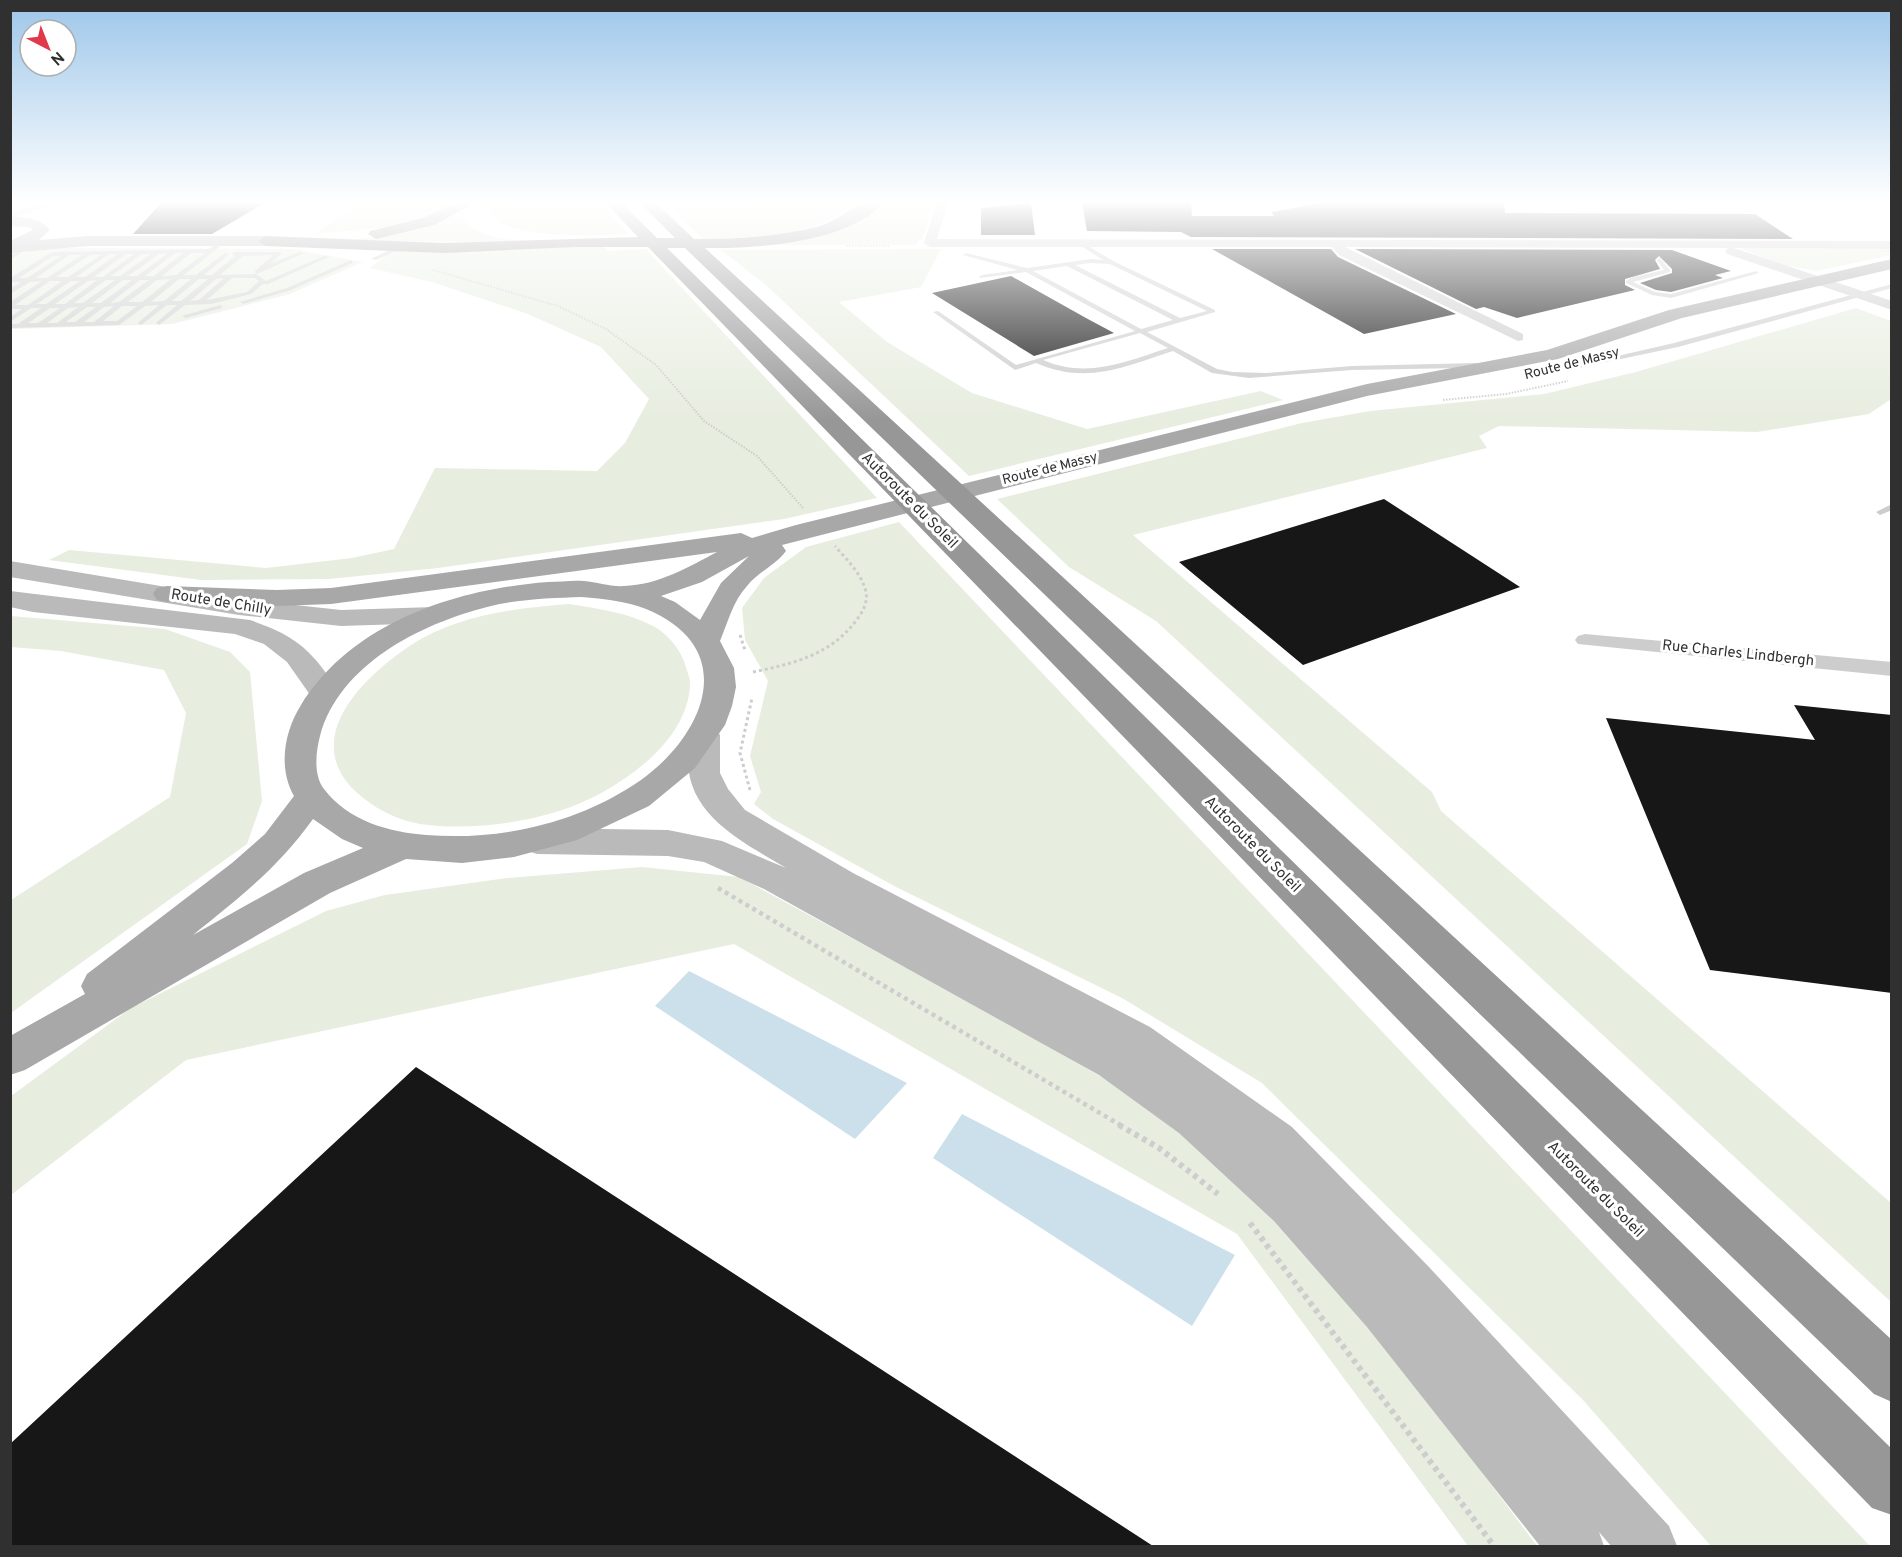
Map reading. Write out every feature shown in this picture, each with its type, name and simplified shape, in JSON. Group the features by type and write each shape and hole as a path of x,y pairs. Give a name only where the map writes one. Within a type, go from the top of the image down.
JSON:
{"highway":[{"name":"Autoroute du Soleil","path":"684,275 1892,1488"},
{"path":"723,275 1892,1376"}],"main road":[{"name":"Route de Massy","path":"626,594 652,590 693,576 740,550 813,526 1367,390 1516,363 1562,352 1676,314 1843,275"},
{"name":"Route de Massy","path":"1295,409 1474,387 1578,366 1676,334 1851,293 1892,278"},
{"name":"Route de Massy","path":"706,640 722,598 737,578 756,561 813,526"},
{"path":"167,594 277,598 331,596 708,545 813,526"},
{"name":"Route de Chilly","path":"10,569 239,607 341,618 434,615"},
{"path":"537,841 592,822 639,797 677,767 704,735 719,701 719,668 706,640 674,612 626,594 582,589 533,590 483,599 434,615 391,636 353,662 324,692 304,728 299,764 311,797 345,828 400,847 466,851 537,841 668,843 710,850 777,879 1114,1062 1194,1119 1290,1205 1385,1309 1576,1546"},
{"name":"Route de Chilly","path":"10,599 33,604 240,626 274,638 297,656 324,692"},
{"path":"704,735 704,773 714,795 733,819 840,883 1135,1040 1276,1142 1411,1284 1649,1546"},
{"path":"10,1057 245,873 277,843 311,797"},
{"path":"10,1057 317,883 400,847"}],"street":[{"path":"1390,275 1518,337"},
{"path":"1797,275 1892,306"},
{"name":"Rue Charles Lindbergh","path":"1585,639 1892,669"}],"lane":[{"path":"10,292 36,275"},
{"path":"10,306 55,275"},
{"path":"10,320 75,275"},
{"path":"21,326 93,275"},
{"path":"40,325 110,275"},
{"path":"58,325 126,275"},
{"path":"77,324 143,275"},
{"path":"95,324 159,275"},
{"path":"119,323 180,275"},
{"path":"141,323 199,275"},
{"path":"159,323 217,275"},
{"path":"249,293 259,275"},
{"path":"10,306 220,301 249,293 261,275"},
{"path":"257,280 266,275"},
{"path":"257,280 269,275"},
{"path":"257,280 273,275"},
{"path":"257,280 278,275"},
{"path":"10,326 159,323 180,320 285,290 321,275"},
{"path":"982,277 997,275"},
{"path":"1036,275 1215,371 1235,376 1258,377 1351,368 1442,368 1516,363"},
{"path":"1088,275 1179,320"},
{"path":"936,312 1015,368 1036,360 1213,311 1137,275"},
{"path":"1651,275 1628,282 1654,294 1671,296 1750,275"},
{"path":"180,320 228,276"},
{"path":"11,280 228,276 257,280 285,290"},
{"path":"1851,293 1892,286"},
{"path":"220,301 234,288"},
{"path":"1036,360 1055,370 1083,373 1173,349"},
{"path":"1880,512 1892,507"}],"path":[{"path":"449,275 558,306 606,329 656,365 704,421 756,456 865,590 866,602 860,617 834,645 810,658 753,672"},
{"path":"736,628 747,654"},
{"path":"750,663 753,672 752,683"},
{"path":"749,798 751,785 740,753 752,693"},
{"path":"711,884 1159,1148 1224,1199"},
{"path":"1243,1214 1494,1546"}],"shaded area":[{"path":"10,275 334,275 290,294 172,324 11,329"},
{"path":"399,275 670,275 877,498 784,519 438,568 329,579 201,580 49,560 69,550 266,568 352,558 394,549 435,468 597,471 625,443 649,399 601,347 528,314 432,282"},
{"path":"753,275 927,275 921,287 839,302 887,342 972,393 1087,429 1261,391 1283,400 969,476"},
{"path":"1856,308 1891,321 1891,399 1869,414 1757,432 1499,426 1479,436 1487,448 1133,535 1432,792 1441,811 1891,1203 1891,1302 1156,621 1069,567 997,499 1302,423 1370,411 1544,394 1636,372"},
{"path":"899,522 1870,1546 1711,1546 1583,1400 1262,1083 1122,998 896,887 773,819 754,804 761,792 750,756 768,681 745,640 742,608 764,578 806,547"},
{"path":"569,604 602,609 643,621 668,637 683,659 690,684 681,720 660,749 647,761 618,783 583,802 538,817 490,825 442,826 411,822 385,812 355,791 340,771 334,750 336,730 345,710 358,691 375,673 411,645 448,626 507,611"},
{"path":"11,616 165,629 230,652 250,672 262,801 247,844 11,1013 11,900 170,797 186,713 164,670 61,651 11,647"},
{"path":"642,867 739,877 1023,1031 1144,1102 1251,1191 1363,1313 1537,1546 1468,1546 1237,1234 734,944 186,1060 11,1195 11,1096 131,1008 326,911 385,895 507,878"}],"water":[{"path":"689,971 907,1083 855,1139 655,1006"},
{"path":"962,1114 1235,1255 1192,1326 933,1158"}],"building":[{"path":"1258,275 1375,275 1456,314 1364,334"},
{"path":"1407,275 1640,275 1625,279 1625,285 1635,290 1517,318 1484,307 1476,309"},
{"path":"1667,275 1716,275 1723,278 1671,292 1656,290 1640,283"},
{"path":"1011,276 1114,333 1034,356 932,293"},
{"path":"1384,499 1520,587 1303,665 1179,562"},
{"path":"1794,705 1892,715 1892,993 1710,970 1606,718 1815,740"},
{"path":"416,1067 1153,1546 10,1546 10,1444"}]}
